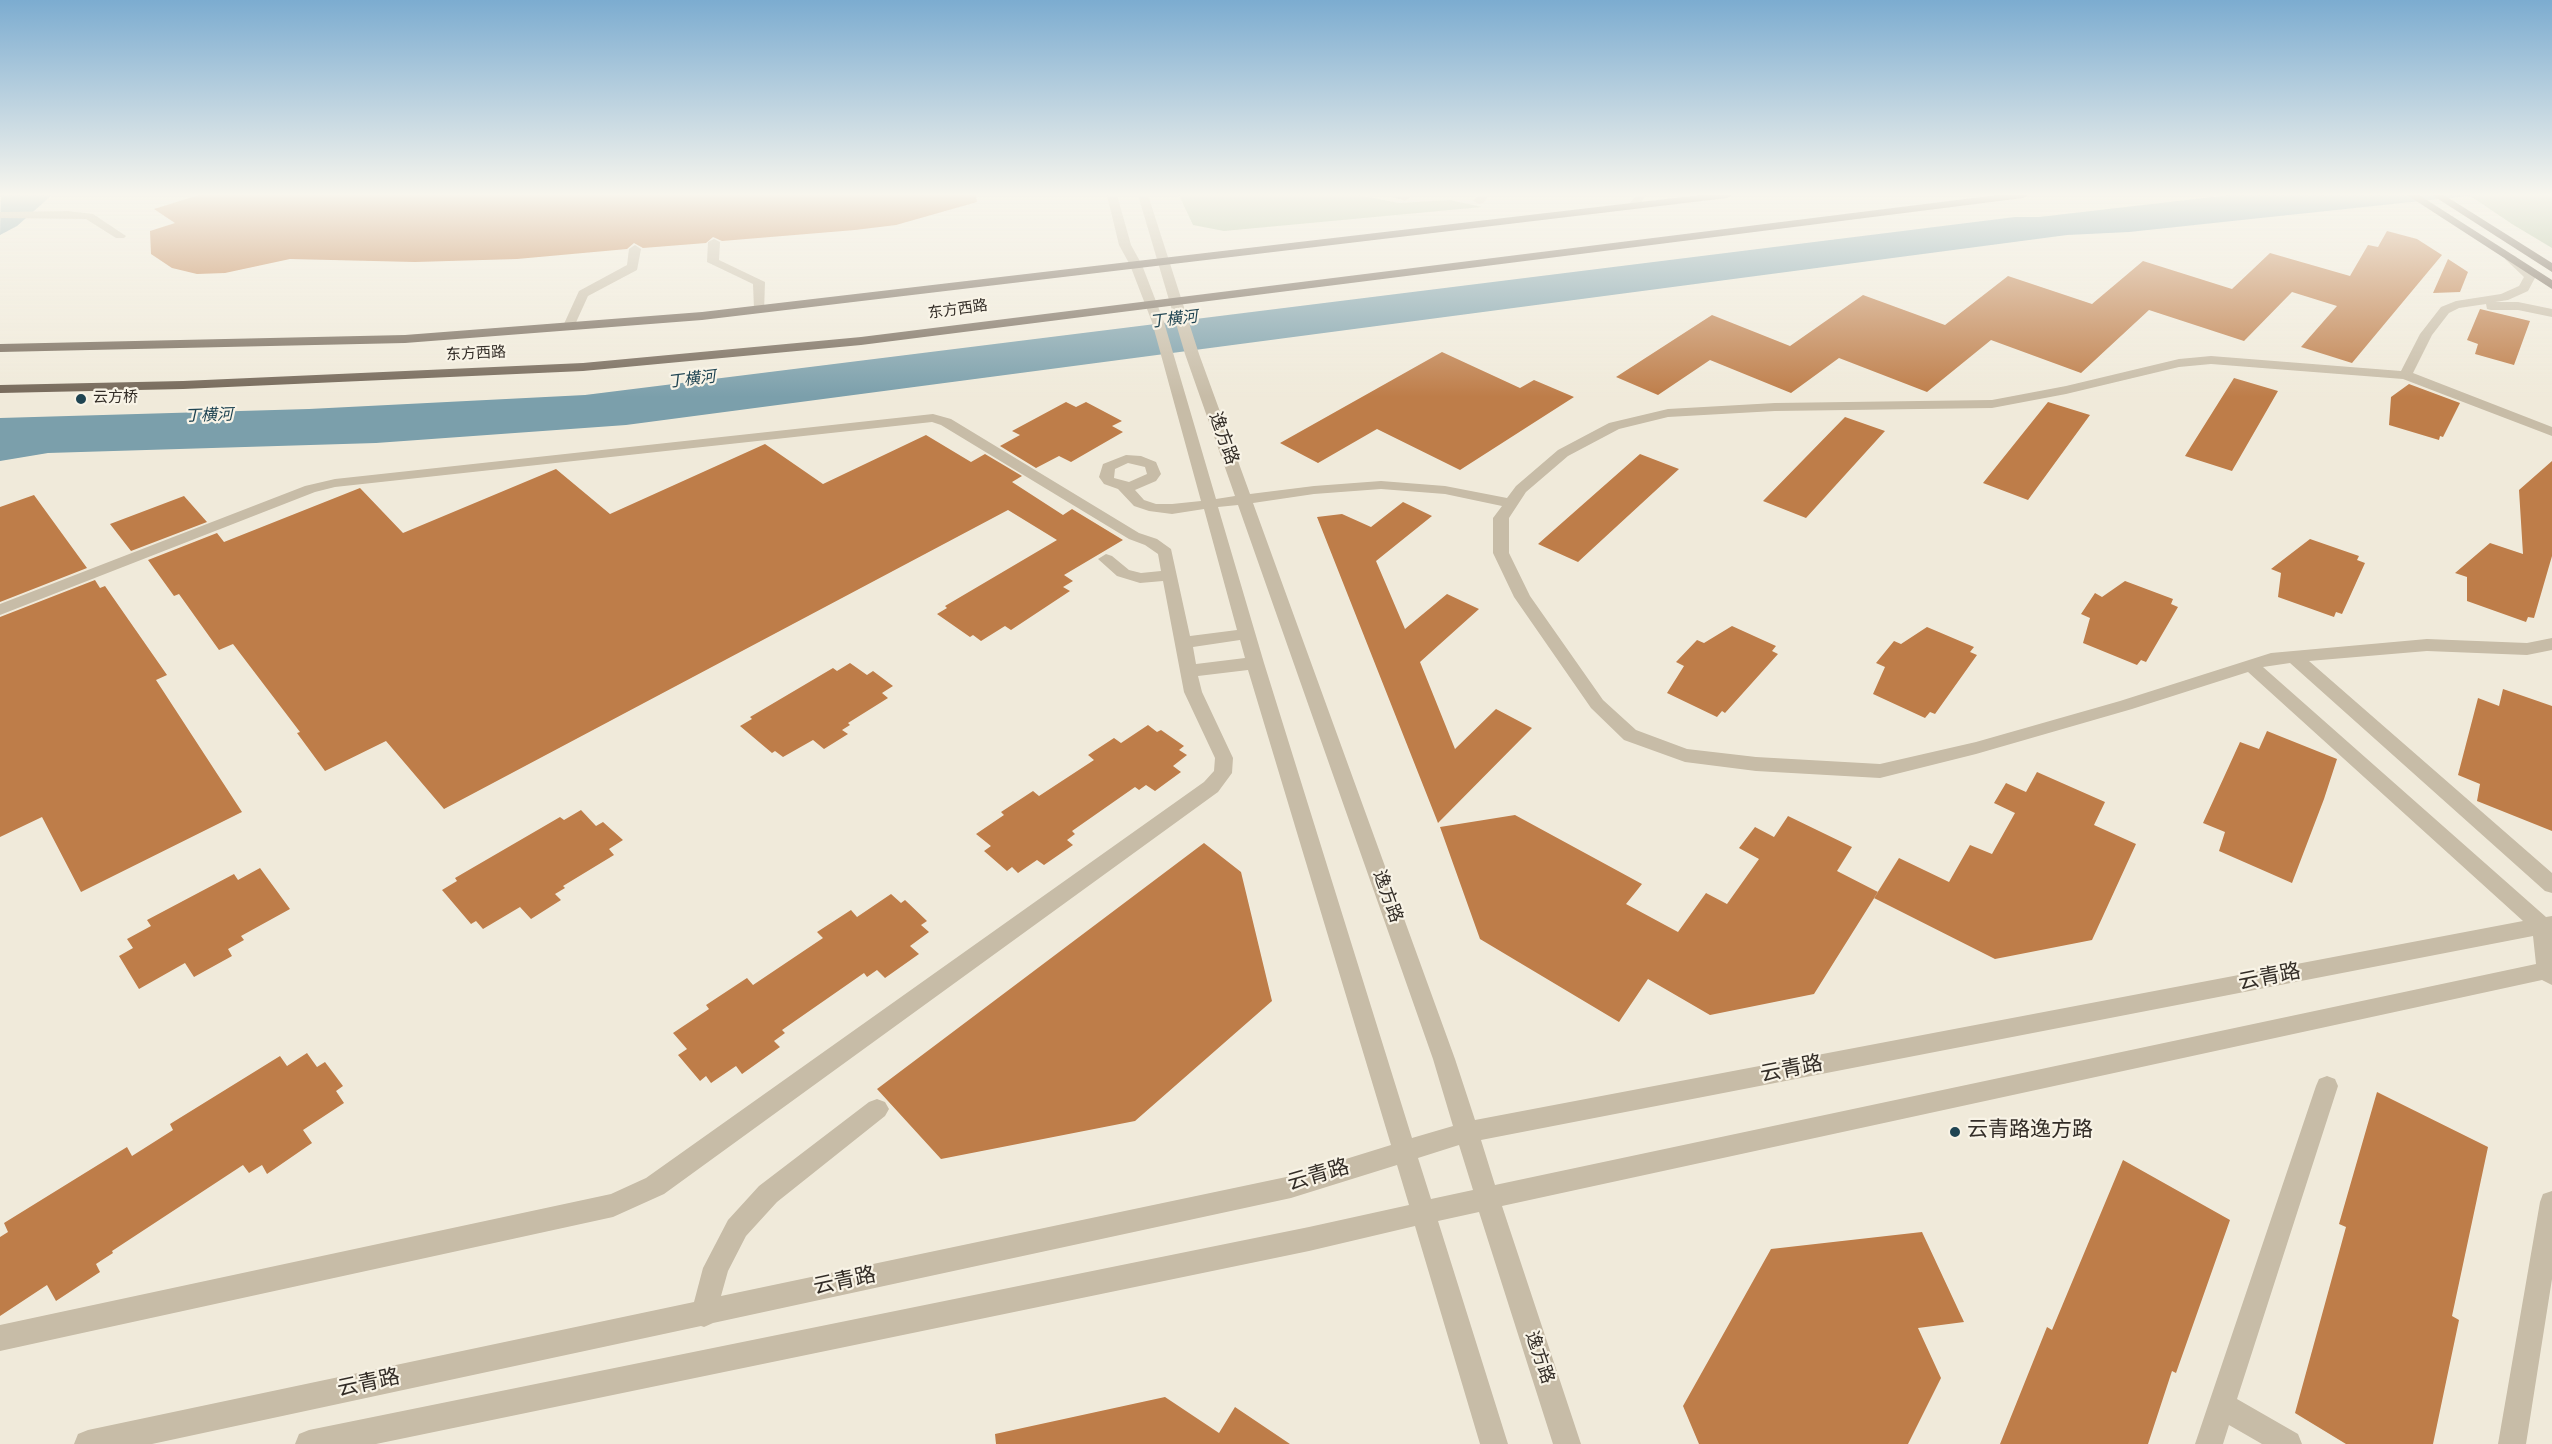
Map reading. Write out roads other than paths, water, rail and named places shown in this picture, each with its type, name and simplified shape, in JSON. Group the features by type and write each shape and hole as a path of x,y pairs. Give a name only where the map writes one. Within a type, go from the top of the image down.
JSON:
{"main road":[{"name":"东方西路","path":"0,348 405,339 759,309 1155,262"},
{"name":"东方西路","path":"0,389 183,385 583,367 861,341 1480,262"},
{"path":"2516,262 2552,285"}],"street":[{"path":"568,326 583,294 633,267 634,262"},
{"path":"714,262 759,282 759,309"},
{"name":"逸方路","path":"1165,262 1192,354 1468,1132 1530,1335 1567,1444"},
{"path":"2405,375 2426,334 2445,310 2456,305 2504,297 2524,288 2530,276 2515,262"},
{"path":"1136,265 1152,303"},
{"name":"逸方路","path":"1152,303 1255,663 1494,1444"},
{"path":"2445,310 2472,305 2518,306 2552,313"},
{"path":"2552,432 2405,375 2211,360 2179,363 2066,390 1992,404 1775,407 1668,413 1614,426 1563,453 1521,489 1501,518 1501,553 1522,597 1597,705 1630,735 1685,755 1756,764 1880,771 1976,748 2126,705 2271,659 2427,645 2527,649 2552,645"},
{"path":"0,610 310,489 335,483 933,418 946,422 1134,536 1151,542 1165,552 1193,692 1224,758 1223,773 1211,787 655,1186 613,1205 0,1338"},
{"path":"1123,486 1139,503 1154,508 1172,509 1314,490 1381,485 1445,490 1511,503"},
{"path":"1106,559 1123,573 1140,578 1169,575"},
{"path":"1183,643 1247,634"},
{"path":"2294,657 2552,885"},
{"path":"1189,671 1255,663"},
{"path":"309,1444 993,1305 1422,1213 1607,1170 2550,972 2547,925 2250,665"},
{"name":"云青路","path":"88,1444 704,1314 1291,1186 1468,1132 2547,925"},
{"path":"2209,1444 2327,1086"},
{"path":"704,1314 716,1268 737,1228 768,1194 877,1109"},
{"path":"2512,1444 2552,1202"},
{"path":"2222,1405 2288,1444"}],"water":[{"name":"丁横河","path":"1650,262 1859,262 626,425 376,443 48,453 0,461 0,418 309,409 585,395"}],"place":[{"name":"云方桥","path":"81,399"},
{"name":"云青路逸方路","path":"1955,1132"}]}
